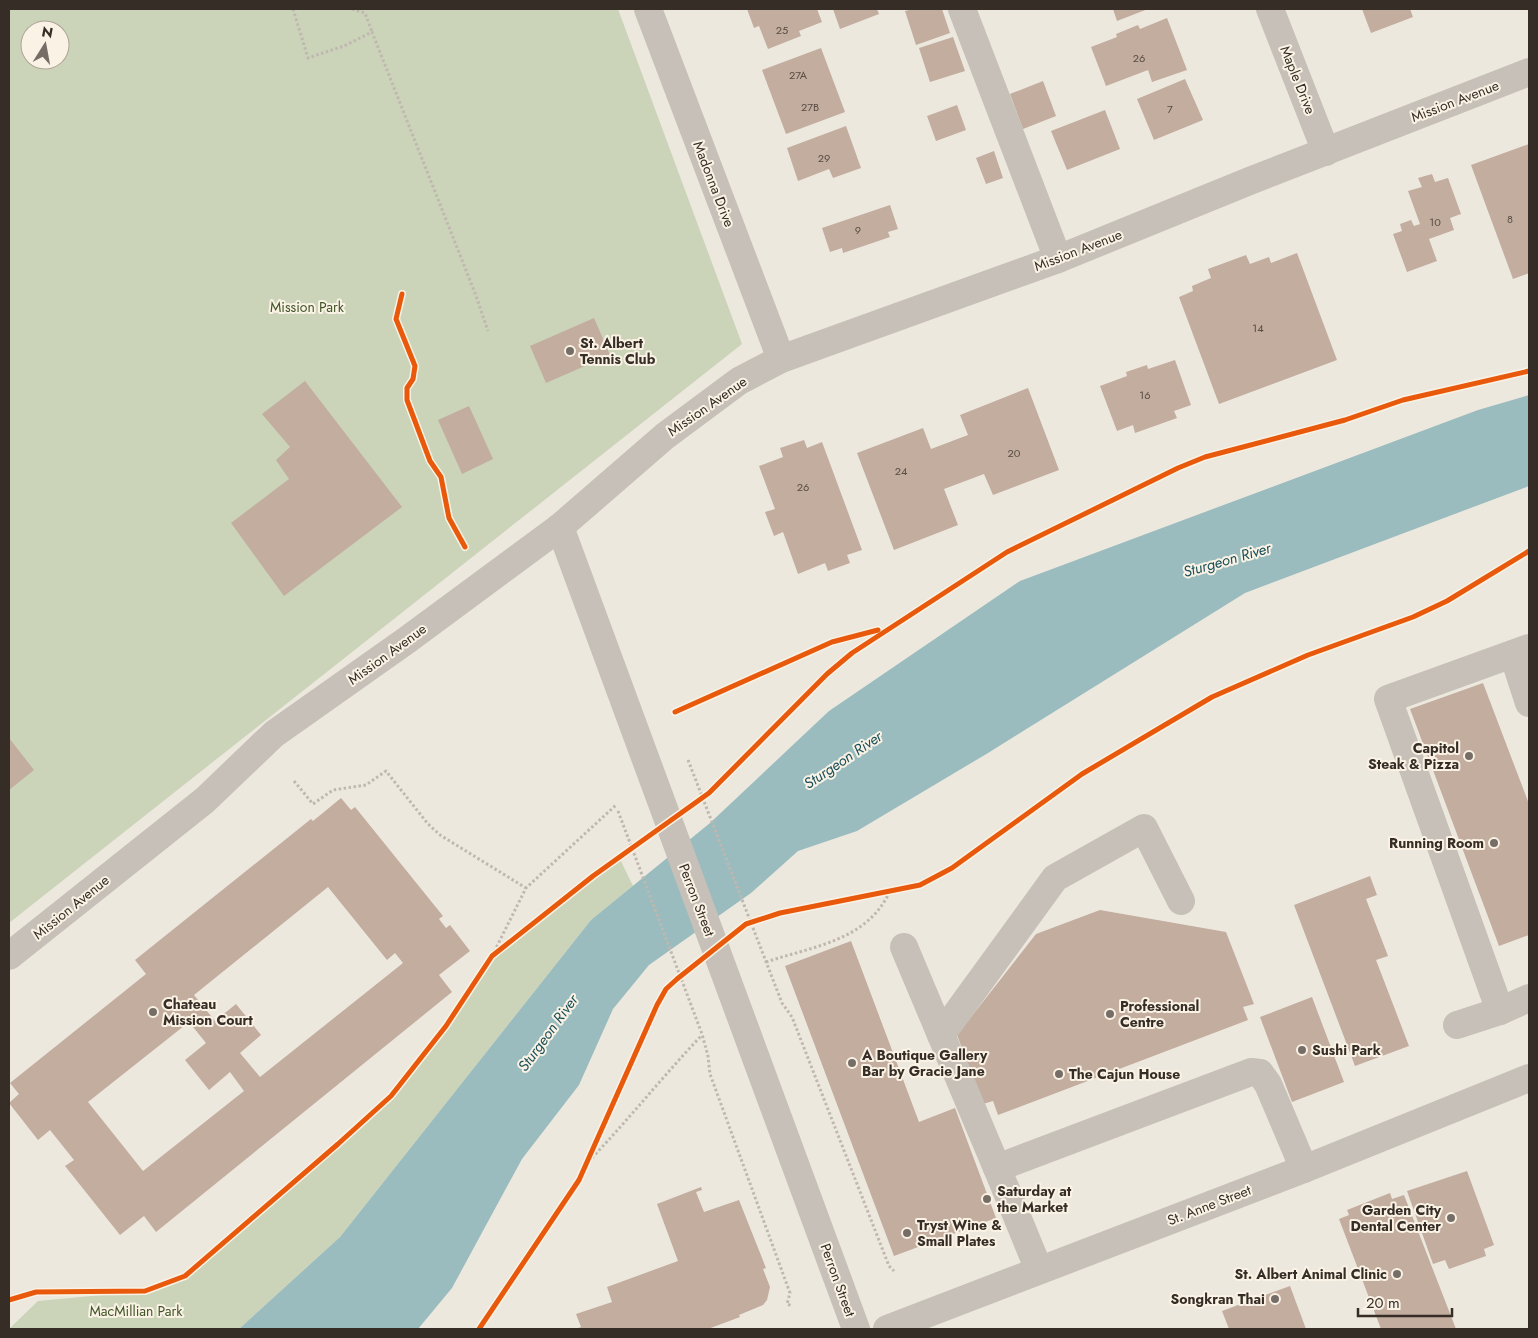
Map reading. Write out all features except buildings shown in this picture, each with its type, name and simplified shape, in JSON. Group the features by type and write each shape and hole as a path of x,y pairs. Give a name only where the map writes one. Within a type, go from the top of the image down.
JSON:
{"street":[{"name":"Madonna Drive","path":"648,9 781,358"},
{"path":"962,9 1058,259"},
{"name":"Maple Drive","path":"1270,9 1326,152"},
{"name":"Mission Avenue","path":"9,956 205,800 274,734 407,640 560,527 664,436 738,381 781,358 1058,259 1529,72"},
{"name":"Perron Street","path":"560,527 856,1329"},
{"path":"1500,1012 1388,699 1521,651 1529,703"},
{"path":"941,1035 1054,878 1144,828 1181,901"},
{"path":"904,948 1039,1270"},
{"path":"1457,1025 1500,1012 1529,998"},
{"path":"997,1168 1251,1072 1260,1073 1268,1084 1304,1169"},
{"name":"St. Anne Street","path":"887,1329 1304,1169 1529,1078"}],"path":[{"path":"293,9 308,58 344,46 372,32"},
{"path":"352,9 365,12 475,293 488,331"},
{"path":"688,760 782,1003 792,1017 889,1266 894,1271"},
{"path":"294,781 313,804 333,790 366,785 386,771 428,824 440,835 526,888"},
{"path":"700,799 709,793"},
{"path":"487,964 526,888 616,806"},
{"path":"618,811 688,992 708,1056 710,1074 790,1293 786,1304 792,1306"},
{"path":"628,852 636,846"},
{"path":"880,893 897,890"},
{"path":"766,962 860,929 876,916 890,891"},
{"path":"746,924 759,919"},
{"path":"492,956 507,944"},
{"path":"677,978 685,972"},
{"path":"585,1165 702,1034"},
{"path":"582,1172 593,1147"}],"green space":[{"name":"Mission Park","path":"9,9 618,9 742,344 9,923"},
{"name":"MacMillian Park","path":"619,857 633,886 591,920 340,1237 239,1329 9,1329 38,1301 145,1291 185,1275 391,1096 446,1026 492,956"}],"water":[{"name":"Sturgeon River","path":"1529,395 1529,486 1245,593 988,753 857,831 798,851 751,893 649,965 613,1009 579,1085 522,1159 452,1288 418,1329 239,1329 340,1237 591,920 710,823 829,711 1020,581 1478,410"}],"cycle path":[{"path":"402,294 396,319 415,366 413,379 407,388 407,400 430,461 441,477 449,518 465,547"},
{"path":"9,1300 36,1292 145,1291 185,1276 391,1096 446,1026 492,956 593,876 709,793 827,674 852,653 1007,552 1178,468 1205,457 1345,420 1403,400 1529,371"},
{"path":"479,1329 579,1180 657,1005 666,989 746,924 780,913 920,885 952,868 1082,774 1212,697 1308,655 1413,617 1447,601 1529,551"},
{"path":"675,712 832,642 878,630"}],"place":[{"name":"St. Albert Tennis Club","path":"570,351"},
{"name":"Capitol Steak & Pizza","path":"1469,756"},
{"name":"Running Room","path":"1494,843"},
{"name":"Chateau Mission Court","path":"153,1012"},
{"name":"Professional Centre","path":"1110,1014"},
{"name":"Sushi Park","path":"1302,1050"},
{"name":"A Boutique Gallery Bar by Gracie Jane","path":"852,1063"},
{"name":"The Cajun House","path":"1059,1074"},
{"name":"Saturday at the Market","path":"987,1199"},
{"name":"Garden City Dental Center","path":"1451,1218"},
{"name":"Tryst Wine & Small Plates","path":"907,1233"},
{"name":"St. Albert Animal Clinic","path":"1397,1274"},
{"name":"Songkran Thai","path":"1275,1299"}]}
